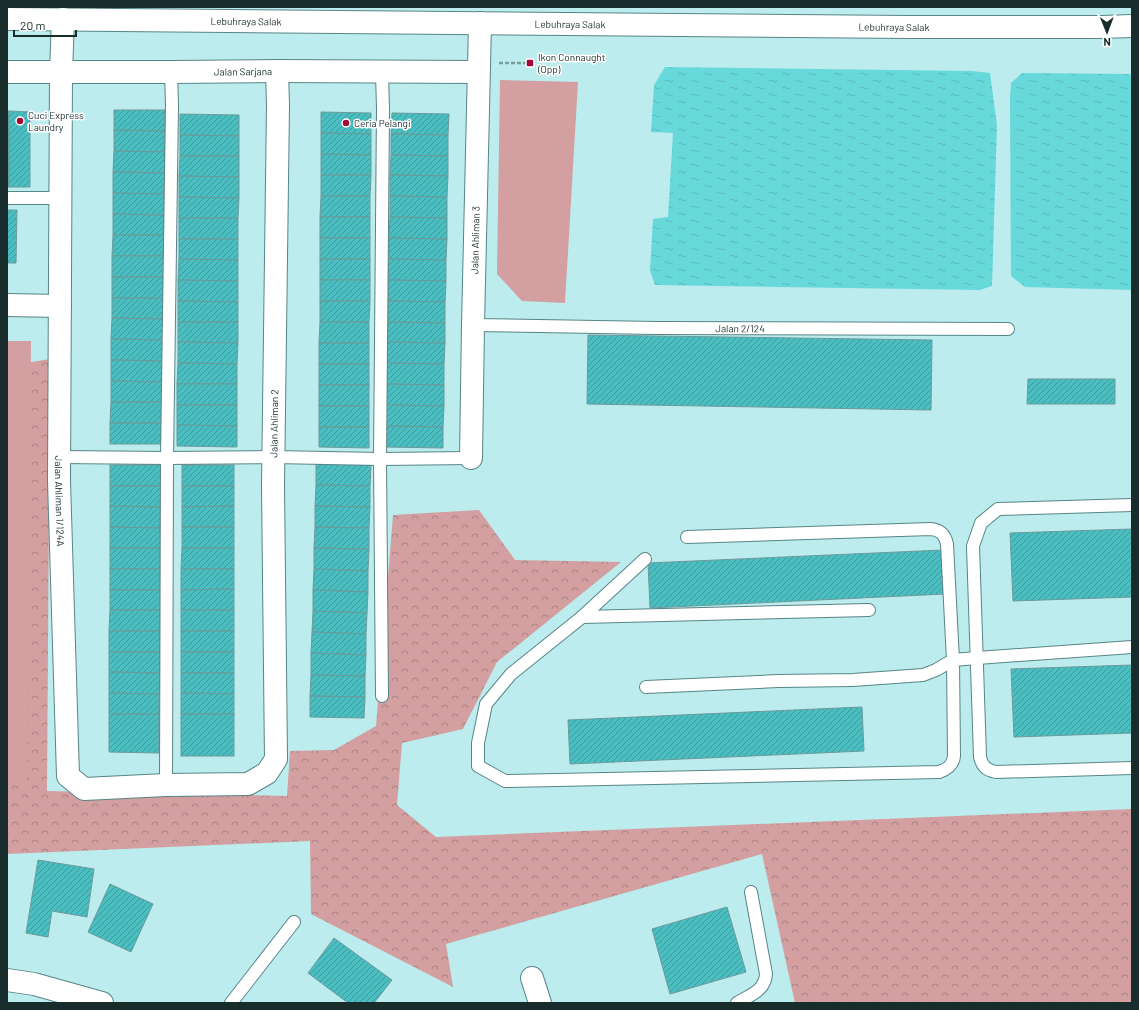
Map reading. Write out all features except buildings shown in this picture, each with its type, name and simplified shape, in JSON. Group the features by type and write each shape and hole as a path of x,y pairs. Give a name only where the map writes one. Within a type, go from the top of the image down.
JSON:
{"main road":[{"name":"Lebuhraya Salak","path":"7,19 908,27 1132,26"},
{"name":"Jalan Ahliman 1/124A","path":"63,19 59,481 68,776 84,789 166,785 248,784 268,773"},
{"name":"Jalan Ahliman 3","path":"471,458 480,23"},
{"name":"Jalan Sarjana","path":"7,72 382,72 478,68"},
{"name":"Jalan Ahliman 2","path":"268,773 276,758 273,457 278,105 277,71"},
{"path":"7,306 60,306"},
{"path":"532,978 540,1003"},
{"path":"7,980 34,984 102,1003"}],"lane":[{"path":"166,785 167,458 172,105 171,72"},
{"path":"382,72 380,459 382,696"},
{"path":"7,198 61,198"},
{"name":"Jalan 2/124","path":"473,325 665,328 1008,329"},
{"path":"59,457 273,457 380,459 471,458"},
{"path":"1132,505 998,509 981,523 973,546 981,763 985,768 996,772 1132,768"},
{"path":"645,559 582,617 511,674 486,704 478,743 478,766 505,781 939,772 950,767 954,756 953,660 947,544 946,538 942,533 938,530 923,529 687,537"},
{"path":"582,617 869,610"},
{"path":"646,687 778,681 853,680 923,675 936,670 953,660 1132,647"},
{"path":"737,1003 759,990 766,980 751,892"},
{"path":"231,1003 294,922"}],"path":[{"path":"478,68 530,63"}],"green space":[{"path":"500,80 578,82 565,303 522,301 497,274"},
{"path":"7,341 31,341 27,780 7,783"},
{"path":"50,359 47,791 287,796 290,751 334,750 376,726 393,515 479,510 515,560 621,562 497,662 463,729 402,743 397,805 436,837 1132,809 1132,1003 795,1003 762,854 446,944 453,987 311,914 310,841 7,854 7,366"}],"water":[{"path":"665,67 972,71 990,73 997,125 992,286 980,290 655,285 650,271 653,219 668,217 673,133 651,132 654,85"},
{"path":"1022,73 1132,74 1132,290 1025,287 1011,276 1010,99 1011,83"}],"place":[{"name":"Ikon Connaught (Opp)","path":"530,63"},
{"name":"Cuci Express Laundry","path":"20,121"},
{"name":"Ceria Pelangi","path":"346,123"}]}
